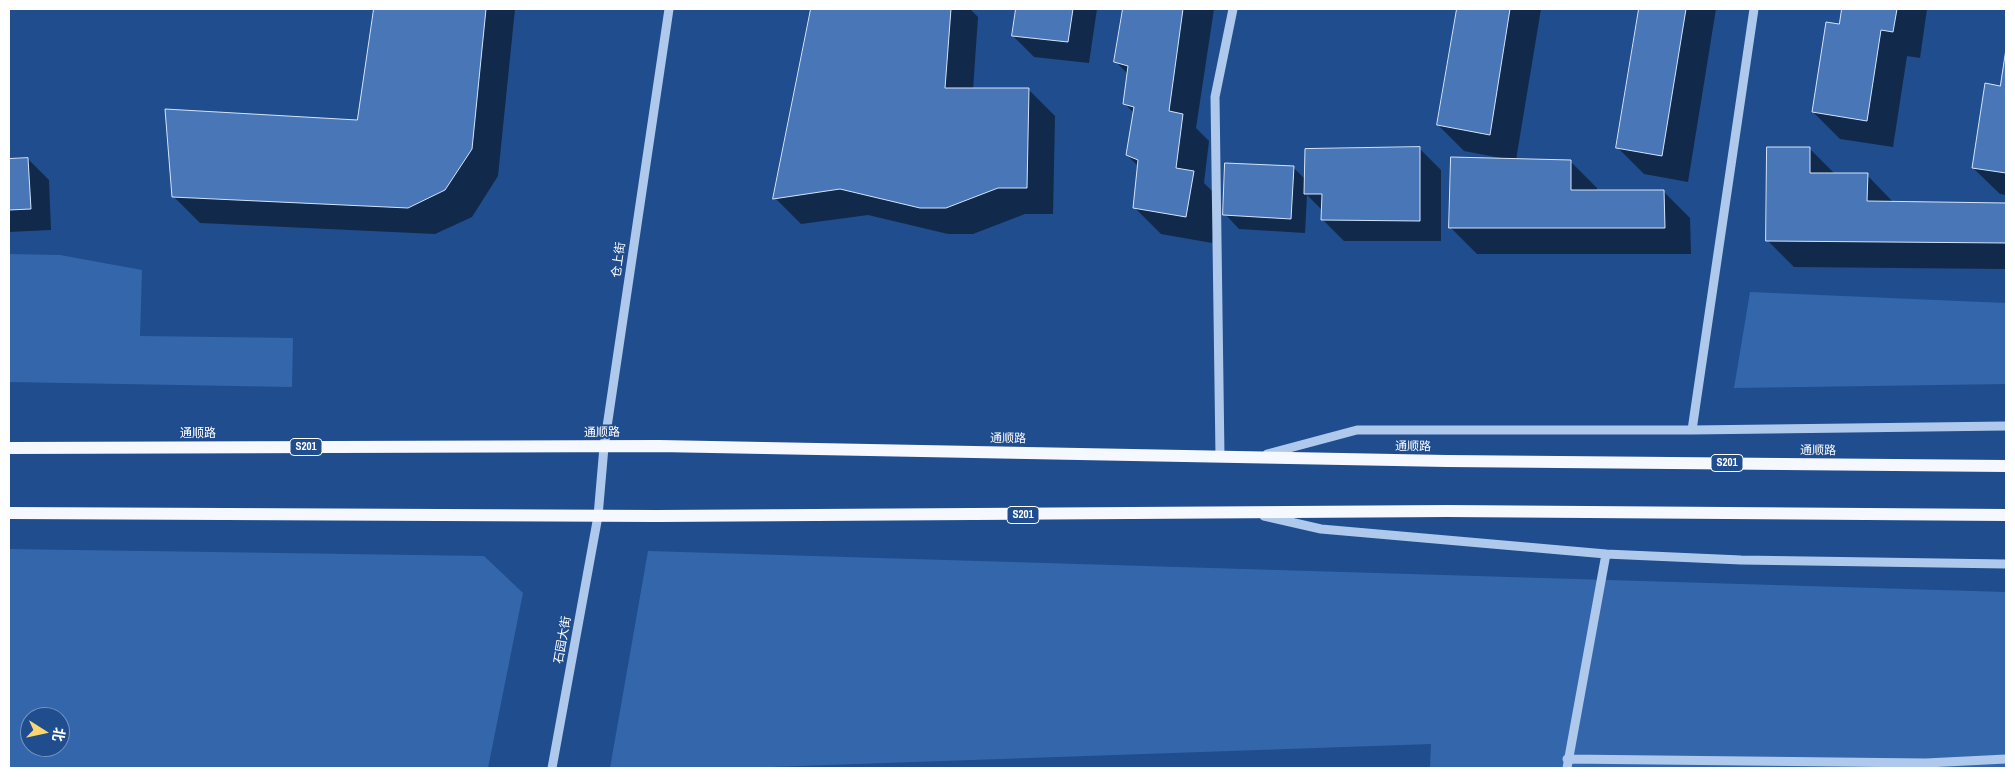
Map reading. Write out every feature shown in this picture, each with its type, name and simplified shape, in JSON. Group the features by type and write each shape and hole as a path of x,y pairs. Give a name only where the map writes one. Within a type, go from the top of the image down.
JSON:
{"main road":[{"name":"通顺路","path":"9,448 659,446 1447,461 2006,466"},
{"name":"S201","path":"9,512 598,516 1254,514 1448,511 2006,515"}],"street":[{"name":"仓上街","path":"598,516 604,447 669,9"},
{"path":"1220,457 1215,97 1233,9"},
{"path":"1692,430 1754,9"},
{"path":"1255,458 1357,430 1692,430 2006,426"},
{"path":"1254,514 1321,529 1606,554 1741,560 2006,564"},
{"name":"石园大街","path":"552,768 598,516"},
{"path":"1606,554 1567,764 1926,766 2006,759"}],"shaded area":[{"path":"9,254 60,255 142,270 140,336 293,338 292,387 9,382"},
{"path":"1750,292 2006,303 2006,384 1734,388"},
{"path":"9,549 484,556 523,593 488,768 9,768"},
{"path":"648,551 2006,592 2006,768 1430,768 1431,744 742,768 610,768"}],"building":[{"path":"374,9 486,9 472,149 445,190 408,208 172,197 165,109 357,120"},
{"path":"811,9 951,9 945,88 1029,88 1027,188 998,188 946,208 920,208 840,189 773,199"},
{"path":"1016,9 1073,9 1068,42 1012,36"},
{"path":"1123,9 1183,9 1169,111 1183,114 1176,168 1194,171 1186,217 1133,208 1138,160 1126,155 1134,107 1123,104 1128,66 1114,62"},
{"path":"1457,9 1510,9 1490,135 1437,125"},
{"path":"1639,9 1686,9 1662,156 1616,148"},
{"path":"1842,9 1897,9 1893,32 1881,30 1867,121 1812,112 1826,22 1839,24"},
{"path":"2006,49 2006,173 1972,168 1985,83 2000,86"},
{"path":"1420,147 1420,221 1321,220 1322,194 1304,194 1305,149"},
{"path":"1767,147 1810,147 1810,173 1868,173 1867,201 2006,203 2006,243 1766,241"},
{"path":"1451,157 1571,160 1571,190 1664,190 1665,228 1449,228"},
{"path":"28,158 31,209 9,210 9,159"},
{"path":"1225,163 1294,166 1291,219 1223,215"}]}
